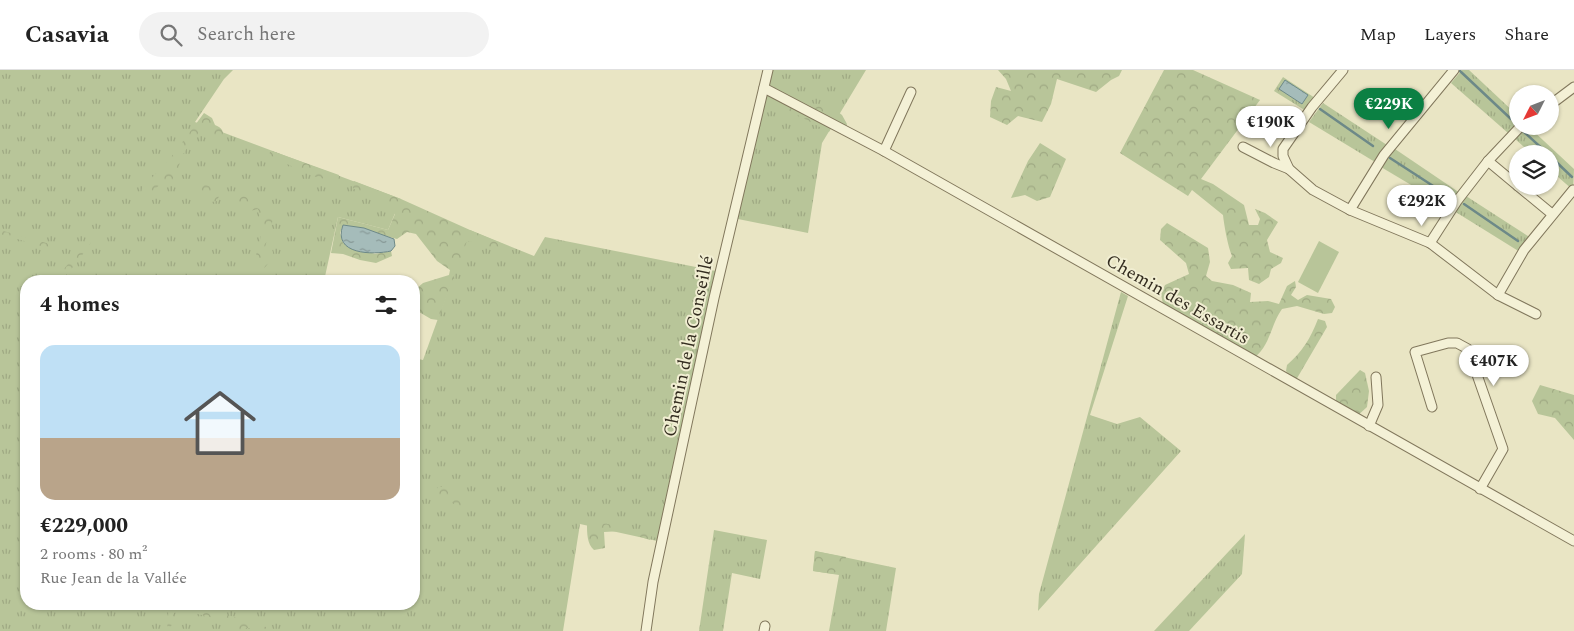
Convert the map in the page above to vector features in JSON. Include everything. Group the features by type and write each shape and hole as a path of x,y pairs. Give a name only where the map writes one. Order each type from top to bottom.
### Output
{"street":[{"name":"Chemin de la Conseillé","path":"646,631 653,582 714,298 768,70"},
{"path":"1289,169 1283,156 1283,150 1312,107 1342,70"},
{"path":"1350,210 1384,155 1454,70"},
{"path":"1559,98 1574,87"},
{"name":"Chemin des Essartis","path":"764,88 884,151 1574,541"},
{"path":"884,151 911,92"},
{"path":"1430,243 1457,200 1513,135"},
{"path":"1243,147 1289,169 1313,190 1350,210 1430,243 1498,295 1536,314"},
{"path":"1488,162 1509,179"},
{"path":"1498,295 1524,250 1573,190"},
{"path":"1529,195 1552,214"},
{"path":"1432,407 1415,352 1457,342 1468,349 1503,449 1480,489"},
{"path":"1369,426 1378,405 1376,377"}],"green space":[{"path":"0,70 233,70 224,79 195,122 401,199 388,230 338,217 325,275 20,275 20,610 420,610 420,359 423,360 470,230 534,256 545,237 716,271 662,542 580,524 563,631 0,631"},
{"path":"768,70 866,70 822,143 808,233 733,218"},
{"path":"998,70 1122,70 1119,76 1096,92 1057,79 1051,104 1042,122 1018,116 1007,125 990,117 991,101 996,87 1011,91 1006,79"},
{"path":"1164,70 1193,70 1260,100 1201,179 1213,184 1244,205 1249,225 1258,225 1260,219 1255,209 1278,222 1267,240 1270,252 1283,258 1281,263 1271,269 1269,277 1259,284 1249,280 1248,268 1231,269 1228,263 1232,256 1226,236 1223,215 1192,190 1188,196 1120,153"},
{"path":"1462,70 1469,70 1509,108 1509,132 1508,133 1451,83"},
{"path":"1283,77 1315,98 1306,111 1274,91"},
{"path":"777,95 798,106 805,101 837,111 842,115 847,124 845,130 833,125 829,132 777,104 774,100"},
{"path":"1323,103 1387,145 1375,162 1309,122"},
{"path":"204,113 212,118 215,125 221,129 223,140 209,140 200,133 190,144 180,161 179,183 174,185 163,182 149,194 141,194 142,188 169,160"},
{"path":"1518,135 1538,135 1548,145 1522,145 1514,138"},
{"path":"1040,143 1066,159 1050,197 1037,201 1025,195 1011,198 1028,161"},
{"path":"1395,149 1460,193 1448,207 1381,167"},
{"path":"272,151 339,175 338,182 316,177 269,156"},
{"path":"1559,155 1574,169 1573,190 1559,178"},
{"path":"195,181 221,191 217,201 206,203 202,195 190,194 189,185"},
{"path":"354,181 401,199 503,244 503,249 497,251 484,244 467,241 438,320 431,319 420,313 420,286 449,275 450,270 437,261 416,234 407,232 397,239 343,225 340,233 343,243 375,254 391,251 392,256 376,263 343,254 331,253 338,217 388,230 395,214 376,197 354,189 351,185"},
{"path":"238,193 264,202 276,209 265,247 272,249 274,257 258,275 242,275 252,266 262,232 258,209 242,213 234,199"},
{"path":"1466,196 1531,238 1520,252 1454,211"},
{"path":"1167,223 1208,248 1210,262 1206,276 1212,281 1233,285 1251,293 1250,302 1268,301 1279,304 1287,286 1295,281 1296,287 1291,295 1298,300 1307,295 1331,299 1335,307 1332,313 1324,314 1297,306 1282,309 1264,347 1255,357 1204,332 1191,330 1165,315 1161,294 1165,285 1189,274 1186,263 1160,240 1161,229"},
{"path":"0,230 57,246 58,249 55,250 0,234"},
{"path":"92,235 94,237 83,254 66,275 59,275"},
{"path":"1319,241 1339,252 1318,293 1298,282"},
{"path":"1121,292 1128,296 1090,415 1117,424 1140,417 1181,451 1038,611 1039,594"},
{"path":"1318,319 1325,321 1327,327 1296,380 1286,371 1287,365 1306,344"},
{"path":"1360,370 1365,373 1369,391 1367,407 1355,418 1336,404 1336,395"},
{"path":"1540,385 1574,395 1574,440 1555,418 1538,414 1532,401"},
{"path":"454,486 466,503 461,506 432,496 438,487"},
{"path":"592,522 615,525 652,534 650,540 622,531 604,532 605,548 594,550 589,542 587,531 587,524"},
{"path":"714,530 767,540 760,579 732,573 723,631 699,631"},
{"path":"1245,534 1242,574 1189,631 1154,631"},
{"path":"815,551 896,568 886,631 829,631 839,575 813,571"},
{"path":"815,551 846,557 842,567 833,574 813,571"},
{"path":"169,610 177,610 173,614 172,625 167,630"},
{"path":"182,610 211,610 266,627 266,629 246,628 243,631 234,631 235,625"}],"water":[{"path":"1285,80 1308,95 1302,104 1279,89"},
{"path":"343,225 364,228 394,239 395,246 391,251 374,253 356,251 343,242 341,235"}],"waterway":[{"path":"1460,71 1509,117"},
{"path":"1320,109 1373,146"},
{"path":"1527,135 1538,145"},
{"path":"1390,158 1444,193"},
{"path":"1559,165 1572,177"},
{"path":"1464,204 1518,241"}]}
